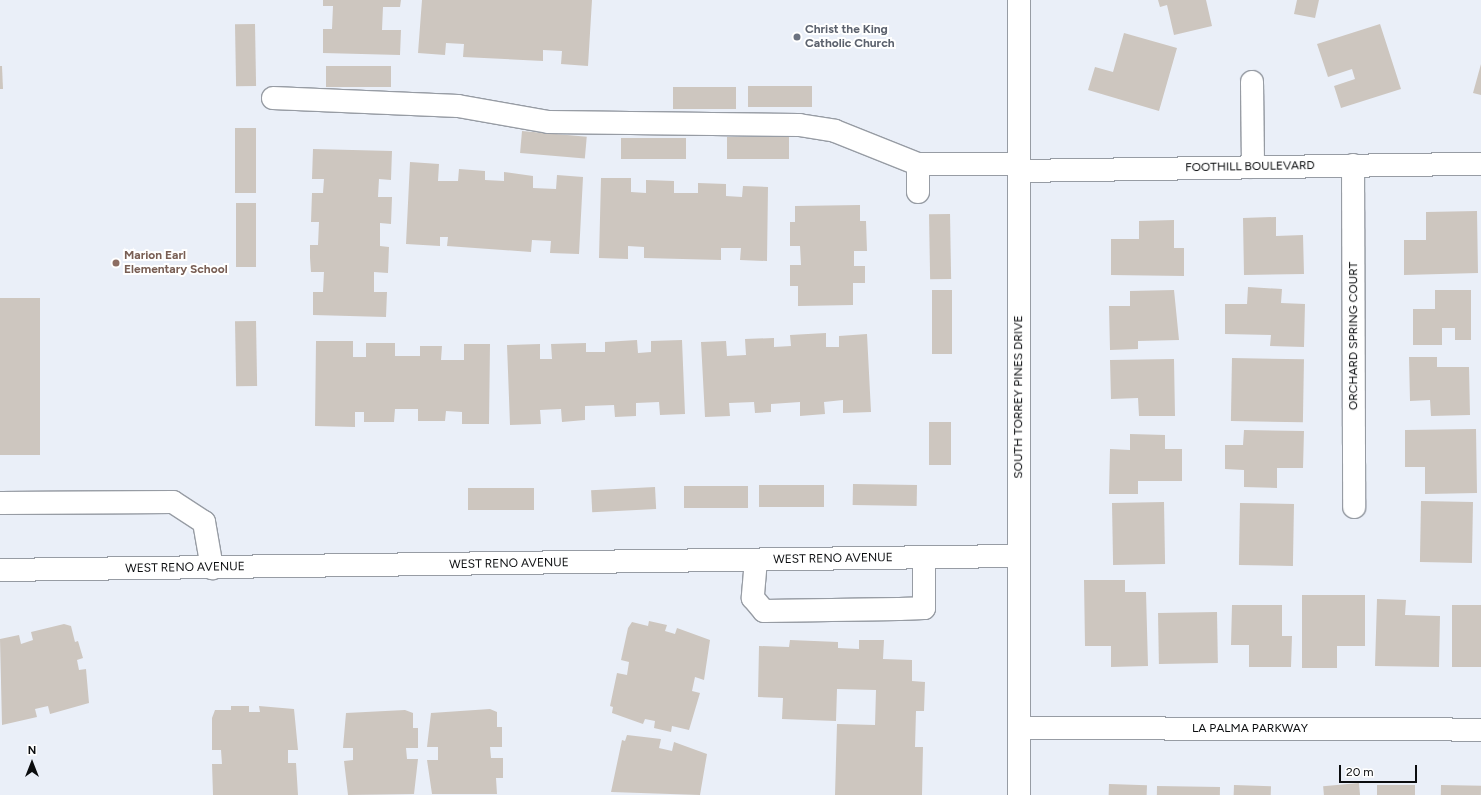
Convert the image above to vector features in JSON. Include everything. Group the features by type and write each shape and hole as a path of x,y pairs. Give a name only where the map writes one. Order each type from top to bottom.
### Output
{"street":[{"name":"SOUTH TORREY PINES DRIVE","path":"1019,0 1019,795"},
{"path":"1252,82 1253,167"},
{"path":"273,98 458,106 549,122 799,125 835,131 869,146 918,164 918,192"},
{"name":"FOOTHILL BOULEVARD","path":"918,164 1019,167 1253,167 1481,164"},
{"name":"ORCHARD SPRING COURT","path":"1353,165 1354,507"},
{"path":"0,503 173,502 204,522 212,568"},
{"name":"WEST RENO AVENUE","path":"0,570 1019,556"},
{"path":"756,560 753,598 764,611 924,608 924,558"},
{"name":"LA PALMA PARKWAY","path":"1019,728 1481,730"}],"building":[{"path":"323,0 401,0 400,7 383,7 382,30 401,30 400,55 323,53 323,29 332,29 333,6 323,6"},
{"path":"422,0 592,0 588,66 561,64 562,51 543,50 543,61 463,57 464,44 446,43 445,55 418,53"},
{"path":"1158,0 1206,0 1212,26 1174,35 1167,5 1160,7"},
{"path":"1297,0 1319,0 1315,18 1294,14"},
{"path":"235,24 255,24 256,86 236,86"},
{"path":"1380,24 1401,89 1341,108 1334,86 1355,79 1352,69 1328,77 1317,44"},
{"path":"1124,33 1177,48 1159,111 1088,90 1095,67 1113,72"},
{"path":"1481,64 1481,95 1473,93"},
{"path":"0,66 2,66 3,89 0,89"},
{"path":"326,66 391,66 391,87 326,87"},
{"path":"748,86 812,86 812,107 748,107"},
{"path":"673,87 736,87 736,109 673,109"},
{"path":"235,128 256,128 256,193 235,193"},
{"path":"522,131 587,137 585,159 520,153"},
{"path":"727,137 789,137 789,159 727,159"},
{"path":"621,138 686,138 686,159 621,159"},
{"path":"313,149 392,151 391,180 379,179 378,197 392,197 391,224 380,223 380,246 389,247 388,273 374,272 374,292 387,292 386,317 313,315 313,292 323,292 324,272 311,272 310,245 318,245 319,222 311,222 312,193 323,193 324,179 312,179"},
{"path":"410,162 439,164 438,181 458,181 459,169 485,171 485,180 504,181 504,172 533,176 533,188 556,189 557,175 583,177 579,254 550,253 551,241 532,240 531,252 447,246 448,237 440,237 440,246 406,244"},
{"path":"601,178 631,178 631,192 646,193 646,180 674,181 674,193 698,193 698,183 726,184 726,196 742,197 743,186 768,187 767,261 740,260 741,248 721,248 721,260 644,258 644,247 628,246 628,259 599,258"},
{"path":"236,203 256,203 256,267 236,267"},
{"path":"860,205 860,221 866,221 867,251 854,251 854,266 865,266 865,283 853,283 853,305 798,306 798,286 790,286 790,265 801,265 800,246 790,246 790,222 795,222 795,206"},
{"path":"1477,211 1478,273 1404,275 1404,240 1426,240 1426,212"},
{"path":"929,214 950,214 951,279 930,279"},
{"path":"1276,217 1276,236 1303,235 1304,274 1244,275 1243,218"},
{"path":"1174,220 1174,248 1184,248 1184,276 1111,275 1111,239 1139,239 1139,221"},
{"path":"1248,287 1282,289 1281,303 1305,304 1304,347 1270,346 1271,335 1225,334 1225,304 1247,304"},
{"path":"932,290 952,290 952,354 932,354"},
{"path":"1174,290 1179,340 1138,341 1138,349 1110,350 1109,306 1130,306 1130,291"},
{"path":"1435,290 1471,290 1471,340 1455,340 1455,328 1442,328 1442,345 1413,345 1413,309 1435,309"},
{"path":"0,298 40,298 40,455 0,455"},
{"path":"235,321 256,321 257,386 236,386"},
{"path":"826,333 826,347 839,347 839,336 867,334 871,412 843,413 843,400 824,402 825,414 800,416 800,402 771,404 771,412 755,413 754,402 729,403 730,416 705,417 701,342 726,341 727,356 746,355 745,339 774,338 774,347 791,346 790,335"},
{"path":"637,340 638,353 651,352 651,341 682,340 685,414 660,415 659,402 636,403 636,416 615,417 614,405 585,406 585,420 562,422 561,409 540,410 541,424 510,425 507,345 540,344 540,359 552,359 551,344 586,343 586,352 605,352 605,342"},
{"path":"316,341 353,341 353,357 366,357 366,343 395,343 395,356 420,356 420,346 442,346 441,360 464,360 464,344 490,344 489,424 462,424 462,412 446,411 445,421 418,421 418,409 395,409 394,422 364,422 364,412 355,412 355,427 315,426"},
{"path":"1409,357 1437,357 1437,367 1469,367 1470,415 1431,416 1430,400 1410,401"},
{"path":"1232,358 1304,359 1303,422 1231,421"},
{"path":"1174,359 1175,416 1139,416 1138,398 1111,399 1110,360"},
{"path":"929,422 951,422 951,465 929,465"},
{"path":"1476,429 1477,493 1425,494 1425,467 1405,467 1405,430"},
{"path":"1244,430 1304,431 1303,468 1277,468 1277,488 1244,487 1244,470 1225,469 1225,445 1243,445"},
{"path":"1130,434 1165,435 1165,449 1182,449 1182,481 1138,481 1138,494 1109,494 1110,449 1130,450"},
{"path":"853,484 917,485 917,506 853,505"},
{"path":"759,485 824,485 824,507 759,507"},
{"path":"684,486 748,486 748,508 684,508"},
{"path":"655,487 656,509 592,512 591,490"},
{"path":"468,488 534,488 534,510 468,510"},
{"path":"1421,501 1473,502 1472,563 1420,562"},
{"path":"1164,502 1165,564 1113,565 1112,503"},
{"path":"1240,503 1294,504 1293,566 1239,565"},
{"path":"1084,580 1125,580 1125,592 1146,592 1148,666 1111,667 1111,646 1085,646"},
{"path":"1302,595 1365,595 1365,646 1337,646 1337,668 1302,668"},
{"path":"1377,599 1406,600 1405,615 1440,616 1439,667 1375,666"},
{"path":"1232,605 1282,605 1282,636 1292,636 1291,667 1249,667 1249,645 1231,645"},
{"path":"1452,605 1481,605 1481,667 1452,667"},
{"path":"1217,612 1218,663 1159,664 1158,613"},
{"path":"649,621 667,625 665,631 675,634 677,628 710,640 704,680 695,677 692,691 700,693 689,730 672,726 671,732 654,728 655,721 645,719 643,724 612,713 613,707 610,706 617,673 627,675 629,662 621,660 628,628 632,622 648,626"},
{"path":"64,624 71,626 75,642 78,641 83,658 77,660 79,670 86,669 89,703 50,714 48,706 35,709 37,717 2,725 0,639 19,635 21,644 33,640 31,632"},
{"path":"790,640 838,642 838,648 859,649 859,640 884,640 883,659 912,660 912,681 925,682 924,711 916,711 915,747 923,747 922,795 835,795 837,724 875,725 876,690 837,689 836,721 782,719 783,698 758,697 759,646 789,647"},
{"path":"231,706 249,706 249,712 260,712 259,706 294,709 298,750 288,750 288,763 296,763 298,795 213,795 212,764 222,764 221,750 212,750 212,718 215,710 231,710"},
{"path":"490,709 497,712 497,727 502,727 502,747 490,747 491,758 503,758 503,778 496,778 497,794 432,794 427,760 438,760 438,747 427,747 431,713"},
{"path":"405,710 413,713 413,728 418,728 418,748 406,748 407,759 418,759 414,794 348,795 344,761 353,760 353,748 343,748 346,713"},
{"path":"627,735 661,739 659,748 672,751 674,742 707,754 700,795 611,792 622,740 625,741"},
{"path":"1359,783 1360,795 1324,795 1323,786"},
{"path":"1109,784 1147,785 1147,795 1109,795"},
{"path":"1234,785 1271,786 1271,795 1234,795"},
{"path":"1377,785 1415,785 1415,795 1377,795"},
{"path":"1441,785 1481,786 1481,795 1441,795"},
{"path":"1157,786 1220,787 1220,795 1157,795"}],"place":[{"name":"Christ the King Catholic Church","path":"797,37"},
{"name":"Marion Earl Elementary School","path":"116,263"}]}
